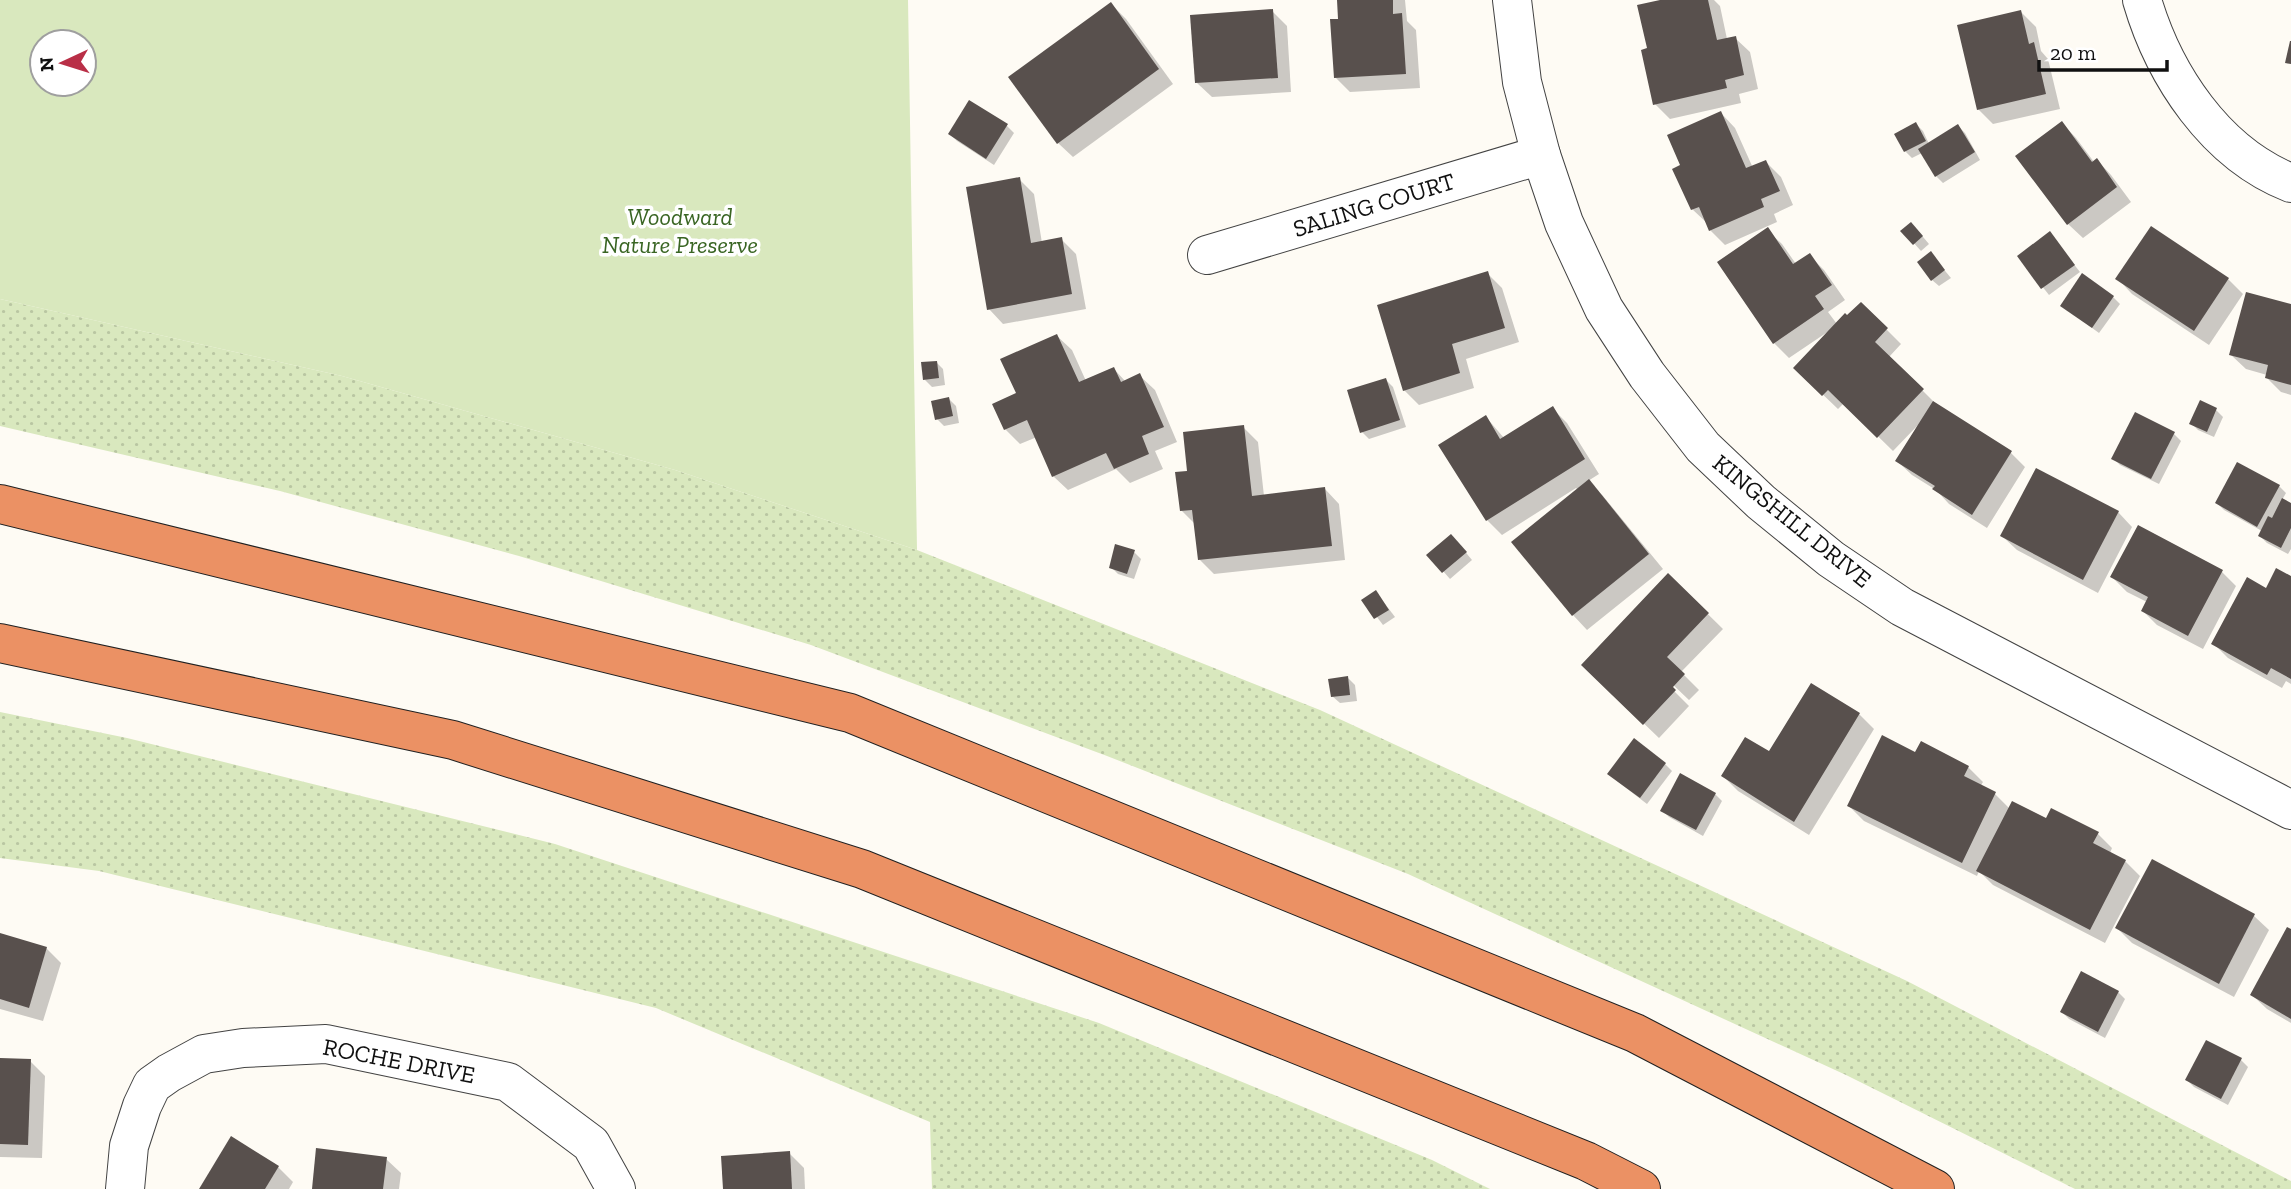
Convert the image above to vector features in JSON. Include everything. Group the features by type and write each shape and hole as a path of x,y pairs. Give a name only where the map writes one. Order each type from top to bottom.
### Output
{"highway":[{"path":"0,503 850,713 1635,1033 1935,1189"},
{"path":"0,643 453,740 862,869 1573,1156 1641,1189"}],"street":[{"name":"KINGSHILL DRIVE","path":"1512,0 1522,82 1541,155 1564,223 1604,309 1647,374 1703,447 1761,502 1831,559 1902,607 2291,810"},
{"path":"2142,0 2151,32 2172,75 2204,118 2240,153 2291,183"},
{"name":"SALING COURT","path":"1207,255 1541,155"},
{"name":"ROCHE DRIVE","path":"125,1189 129,1146 152,1085 204,1054 243,1048 326,1044 509,1082 591,1144 616,1189"}],"green space":[{"name":"Woodward Nature Preserve","path":"0,0 908,0 917,550 675,470 342,376 0,299"},
{"path":"0,299 342,376 675,470 917,550 1320,710 1907,981 2291,1181 2291,1189 2075,1189 1846,1075 1408,874 1107,756 811,645 519,556 280,491 0,426"},
{"path":"0,712 127,738 555,844 1099,1023 1432,1160 1490,1189 932,1189 930,1122 656,1008 99,871 0,858"}],"building":[{"path":"1337,0 1393,0 1393,14 1402,13 1406,74 1334,78 1330,19 1338,19"},
{"path":"1660,0 1708,0 1717,40 1736,36 1744,75 1725,80 1727,88 1653,105 1641,50 1647,48 1637,5"},
{"path":"1111,2 1159,69 1057,144 1008,77"},
{"path":"1273,9 1278,78 1195,83 1190,15"},
{"path":"2021,10 2029,44 2034,42 2046,94 1977,110 1957,25"},
{"path":"2291,41 2291,64 2285,63"},
{"path":"969,100 1008,124 986,159 948,134"},
{"path":"1721,111 1746,168 1766,160 1780,191 1761,199 1764,207 1709,231 1699,207 1691,210 1672,169 1680,165 1667,135"},
{"path":"2062,121 2092,162 2097,158 2117,187 2067,225 2015,156"},
{"path":"1916,122 1926,141 1904,152 1894,134"},
{"path":"1958,124 1975,152 1935,177 1918,149"},
{"path":"1020,177 1031,243 1062,237 1072,294 987,310 966,187"},
{"path":"1911,222 1923,236 1913,245 1900,231"},
{"path":"2151,226 2229,278 2194,331 2115,279"},
{"path":"1768,227 1793,264 1810,253 1832,285 1815,296 1824,309 1773,344 1717,262"},
{"path":"2050,231 2075,265 2041,289 2017,256"},
{"path":"1931,251 1945,270 1931,281 1917,262"},
{"path":"1488,271 1505,328 1452,344 1460,373 1403,391 1377,305"},
{"path":"2082,273 2114,296 2092,328 2060,306"},
{"path":"2246,292 2291,304 2291,385 2265,378 2268,365 2229,355"},
{"path":"1861,302 1888,328 1875,342 1924,389 1877,438 1828,390 1822,396 1793,368 1845,313 1847,315"},
{"path":"1057,334 1079,382 1114,367 1121,382 1140,373 1164,427 1142,436 1149,454 1114,469 1106,453 1052,477 1027,420 1004,430 992,404 1016,393 1000,359"},
{"path":"937,361 939,378 923,380 921,362"},
{"path":"1386,378 1400,420 1360,433 1347,390"},
{"path":"949,397 953,416 935,420 931,401"},
{"path":"2200,400 2217,408 2207,432 2189,424"},
{"path":"1933,401 2012,451 1972,515 1932,489 1935,486 1895,461"},
{"path":"1553,406 1585,459 1486,521 1438,445 1486,415 1500,439"},
{"path":"2135,412 2175,432 2151,479 2111,459"},
{"path":"1244,425 1252,496 1325,487 1332,546 1198,560 1192,510 1180,511 1175,472 1187,471 1183,432"},
{"path":"2237,462 2280,485 2257,527 2215,503"},
{"path":"2036,468 2119,511 2083,580 2000,536"},
{"path":"1589,479 1649,554 1572,616 1511,542"},
{"path":"2282,498 2291,503 2291,528 2281,548 2258,536 2268,516 2272,518"},
{"path":"2138,525 2223,570 2188,636 2141,611 2148,597 2110,577"},
{"path":"1451,534 1467,552 1442,573 1426,555"},
{"path":"1115,544 1135,550 1127,574 1109,568"},
{"path":"2276,568 2291,576 2291,679 2271,668 2267,675 2211,644 2247,577 2266,588"},
{"path":"1668,573 1709,613 1667,657 1685,674 1673,687 1676,690 1643,725 1581,665"},
{"path":"1376,590 1389,610 1374,619 1361,600"},
{"path":"1348,676 1350,695 1331,697 1328,679"},
{"path":"1811,683 1860,713 1794,822 1721,776 1745,737 1769,751"},
{"path":"1882,735 1915,752 1921,741 1969,766 1964,776 1996,792 1962,863 1847,806"},
{"path":"1634,738 1666,763 1640,798 1607,774"},
{"path":"1680,773 1716,793 1696,830 1660,811"},
{"path":"2012,801 2046,818 2051,808 2099,832 2093,843 2126,860 2090,930 1976,871"},
{"path":"2152,859 2255,914 2219,984 2115,928"},
{"path":"2287,927 2291,929 2291,1019 2250,995"},
{"path":"0,933 47,947 29,1008 0,999"},
{"path":"2081,971 2119,991 2098,1032 2060,1012"},
{"path":"2206,1040 2242,1058 2221,1099 2185,1080"},
{"path":"0,1058 31,1059 28,1145 0,1144"},
{"path":"231,1136 279,1166 265,1189 199,1189"},
{"path":"316,1148 387,1157 383,1189 312,1189"},
{"path":"790,1151 792,1189 723,1189 721,1156"}]}
